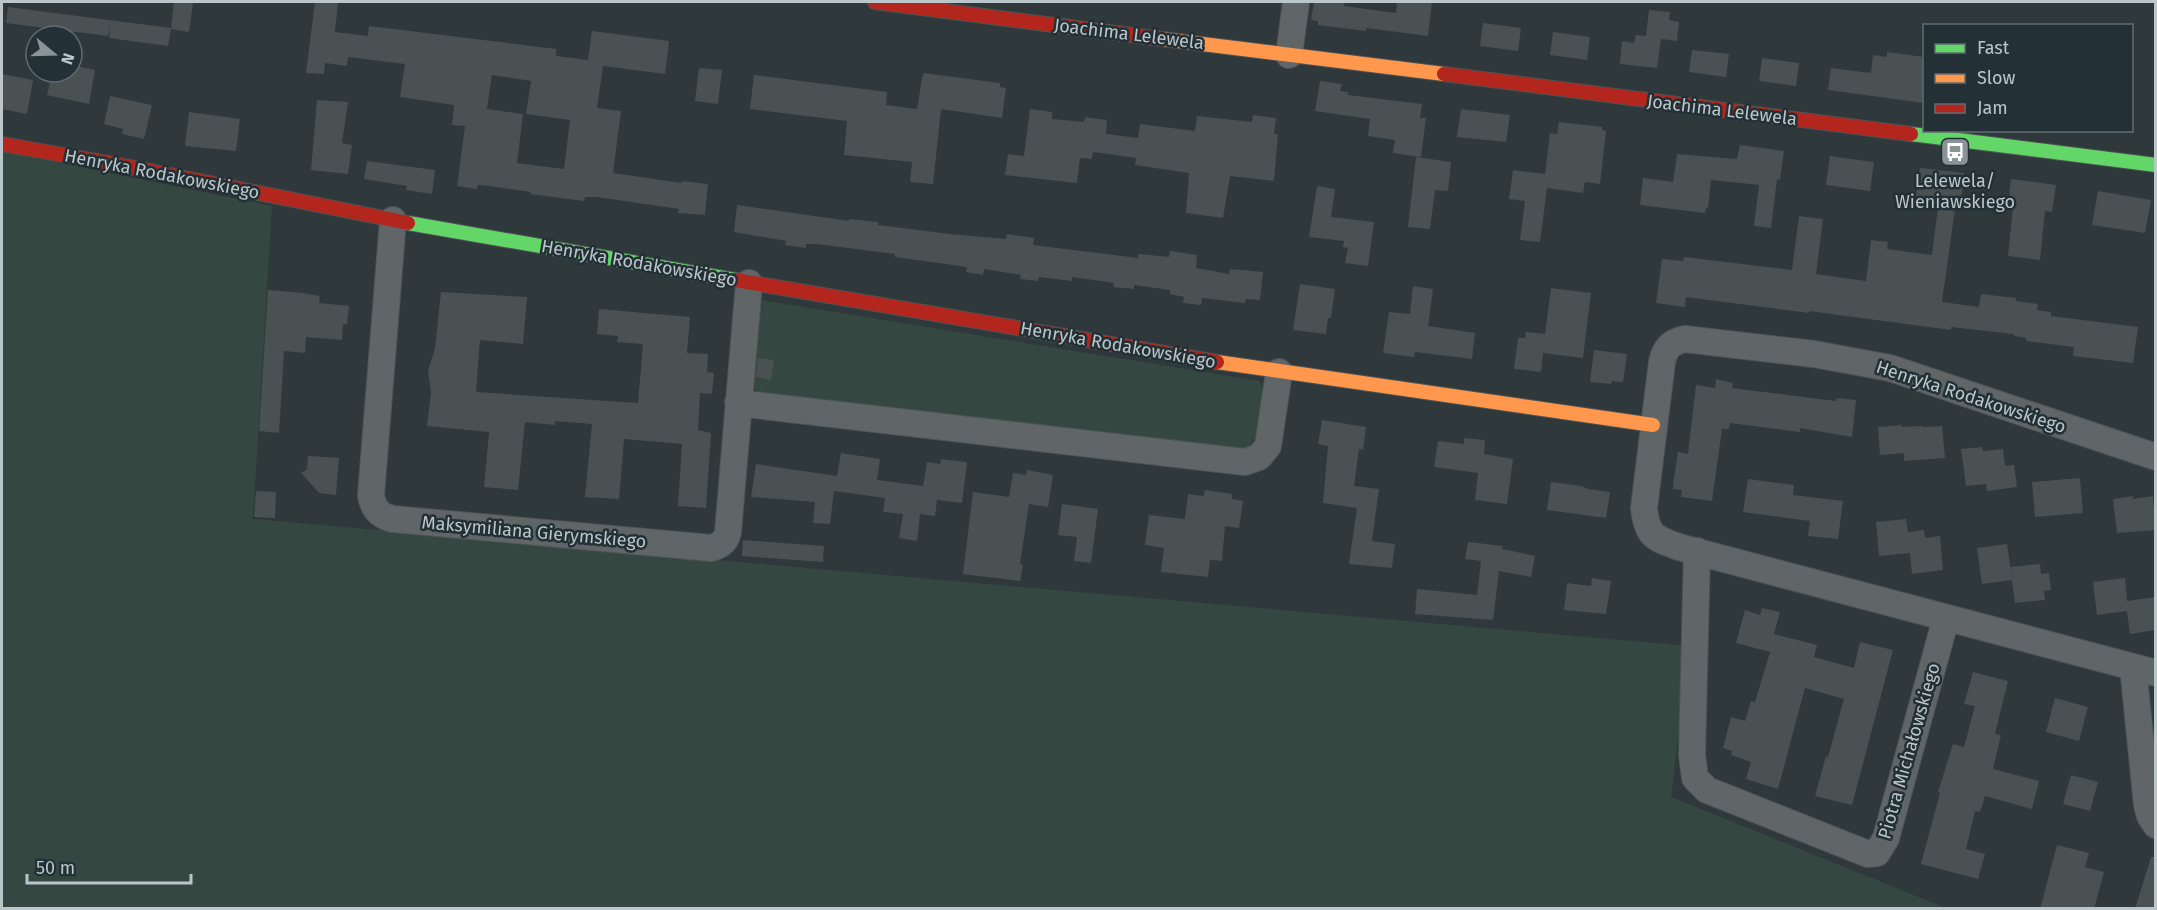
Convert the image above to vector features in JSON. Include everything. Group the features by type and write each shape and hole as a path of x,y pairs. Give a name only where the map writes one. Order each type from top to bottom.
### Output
{"street":[{"name":"Joachima Lelewela","path":"875,2 970,8 1289,55 2156,165"},
{"path":"1289,55 1296,2"},
{"name":"Henryka Rodakowskiego","path":"2,144 393,220 749,283 1279,372 1653,425 1664,354 1672,343 1685,339 1814,354 1890,368 2156,457"},
{"name":"Maksymiliana Gierymskiego","path":"393,220 371,495 374,506 382,515 393,519 714,548 725,541 728,532 749,283"},
{"path":"738,403 1245,462 1259,457 1268,446 1279,372"},
{"path":"1653,425 1644,508 1646,526 1653,536 1664,542 2144,670 2147,805 2156,825"},
{"name":"Piotra Michałowskiego","path":"1697,551 1692,755 1695,778 1707,790 1868,854 1877,853 1886,838 1946,618"}],"green space":[{"path":"2,151 272,206 253,519 1689,646 1671,797 1946,908 2,908"},
{"path":"761,300 1260,381 1266,400 1261,432 1248,446 1234,453 762,396 750,385 754,311"}],"building":[{"path":"174,2 193,3 189,32 171,29 168,46 109,38 110,25 108,36 84,33 84,24 24,25 6,23 8,7 171,28"},
{"path":"315,2 338,2 335,32 368,36 369,26 556,49 556,56 588,60 592,31 669,41 665,74 603,66 597,108 621,111 613,173 682,183 682,181 708,184 705,215 678,213 679,209 597,197 585,197 584,201 489,186 478,185 477,189 457,186 465,126 452,125 454,105 400,97 405,64 348,57 347,66 325,63 324,74 306,73","holes":["492,75 531,81 526,114 570,120 564,169 517,163 523,114 487,109"]},
{"path":"1314,2 1345,2 1344,6 1396,13 1397,2 1432,2 1428,36 1318,25 1318,21 1311,20"},
{"path":"1649,10 1670,12 1669,20 1679,22 1677,41 1661,39 1657,68 1620,64 1622,41 1634,43 1636,35 1646,36"},
{"path":"1483,23 1521,28 1518,51 1480,46"},
{"path":"1553,32 1590,37 1587,60 1550,55"},
{"path":"1692,50 1729,54 1726,77 1689,72"},
{"path":"1887,52 1923,57 1923,103 1828,90 1831,68 1871,73 1873,55 1887,57"},
{"path":"1762,58 1799,63 1796,86 1759,81"},
{"path":"84,68 95,70 89,104 47,95 49,84 84,84"},
{"path":"699,68 722,70 718,104 695,101"},
{"path":"923,73 1000,83 1000,87 1006,88 1002,118 941,109 933,184 910,182 912,162 844,155 847,121 750,109 754,75 887,92 886,105 917,109"},
{"path":"2,74 24,78 24,84 32,84 27,114 2,109"},
{"path":"1320,81 1342,84 1340,91 1348,92 1348,95 1422,104 1420,118 1426,118 1421,157 1393,153 1395,140 1368,136 1370,119 1315,111"},
{"path":"110,96 152,105 144,139 122,134 123,129 104,124"},
{"path":"317,100 348,102 342,143 352,145 348,174 311,170"},
{"path":"1030,109 1052,112 1052,119 1084,122 1085,117 1107,120 1106,134 1138,138 1140,124 1195,131 1197,116 1252,122 1253,115 1276,118 1274,134 1278,134 1274,181 1230,176 1223,218 1186,213 1189,173 1135,165 1136,158 1093,152 1092,159 1080,158 1077,183 1005,175 1008,154 1024,156"},
{"path":"1461,109 1510,115 1506,142 1457,137"},
{"path":"189,112 240,119 236,151 185,146"},
{"path":"1559,122 1602,127 1602,130 1606,131 1600,184 1585,182 1583,193 1547,188 1540,242 1520,240 1525,201 1509,199 1513,170 1545,174 1550,133 1557,134"},
{"path":"1740,145 1784,151 1780,180 1777,179 1771,228 1754,226 1759,185 1711,180 1708,208 1705,213 1640,205 1643,178 1673,182 1677,154 1737,159"},
{"path":"1830,156 1874,162 1870,191 1826,185"},
{"path":"1416,157 1451,162 1448,191 1435,190 1430,229 1408,227"},
{"path":"367,161 435,170 432,194 406,190 407,186 364,179"},
{"path":"1920,168 1964,173 1961,202 1956,202 1942,302 1979,307 1981,294 2016,298 2016,301 2038,304 2037,310 2051,312 2051,316 2138,327 2133,363 2073,356 2074,347 2026,341 2026,338 2014,336 2014,334 1951,327 1951,330 1686,297 1685,307 1656,303 1662,259 1683,261 1684,257 1792,270 1799,216 1823,219 1816,274 1866,281 1871,240 1888,242 1887,249 1932,255 1939,199 1916,196"},
{"path":"2011,179 2056,185 2052,212 2045,211 2040,260 2008,256 2013,207 2008,206"},
{"path":"1317,186 1335,189 1331,217 1374,222 1368,266 1345,263 1348,248 1343,247 1344,241 1309,237"},
{"path":"2098,191 2151,200 2145,233 2092,225"},
{"path":"737,205 849,221 849,219 878,222 878,225 950,234 1006,239 1007,234 1034,238 1033,245 1138,258 1138,254 1169,257 1170,251 1197,255 1196,268 1229,274 1230,269 1263,272 1260,300 1246,299 1245,303 1202,298 1201,305 1183,303 1184,297 1170,294 1170,290 1134,285 1134,289 1113,287 1114,283 1072,277 1072,281 1039,277 1038,281 1020,279 1021,275 984,269 983,275 966,272 967,267 895,257 895,254 817,244 806,244 806,248 785,245 786,241 734,232"},
{"path":"1300,284 1335,289 1326,334 1293,330"},
{"path":"1413,286 1433,289 1428,326 1475,333 1472,359 1415,352 1414,357 1383,353 1389,312 1410,314"},
{"path":"1551,288 1591,293 1583,358 1543,353 1541,372 1514,369 1518,338 1525,338 1526,332 1545,334"},
{"path":"268,290 320,296 319,303 349,306 347,324 343,324 342,340 306,337 305,353 284,351 279,433 259,431"},
{"path":"441,292 527,297 523,344 480,340 476,392 638,403 643,344 617,342 618,336 597,334 599,309 690,317 687,353 708,354 707,372 714,373 712,394 700,393 698,430 711,433 706,508 678,506 682,444 624,439 619,499 585,497 592,424 555,421 555,425 525,422 518,490 484,487 489,432 427,426 431,392 428,371 435,348"},
{"path":"1594,350 1627,354 1623,382 1612,381 1611,384 1590,382"},
{"path":"758,358 774,360 771,380 756,377"},
{"path":"1716,379 1733,383 1732,388 1836,401 1837,398 1856,400 1852,437 1800,428 1800,432 1730,423 1729,429 1722,429 1712,501 1681,497 1682,490 1673,489 1674,478 1678,452 1688,454 1696,385 1715,388"},
{"path":"1322,420 1366,427 1363,450 1359,449 1354,486 1379,489 1372,541 1395,544 1392,568 1349,564 1357,508 1323,503 1328,446 1318,444"},
{"path":"1902,425 1902,427 1942,426 1945,458 1904,461 1904,453 1880,455 1878,427"},
{"path":"1464,438 1485,440 1484,454 1513,459 1507,504 1475,500 1478,473 1434,467 1438,441 1464,444"},
{"path":"1982,447 1983,451 2003,449 2005,466 2014,465 2017,487 1987,491 1986,484 1966,486 1961,449"},
{"path":"841,453 880,459 877,480 923,486 927,462 940,464 941,459 967,462 962,503 937,500 935,516 920,514 917,541 899,538 903,514 883,512 885,498 834,491 830,524 813,523 815,502 751,497 756,464 837,476"},
{"path":"308,456 339,458 336,495 319,493 301,473 307,469"},
{"path":"1027,470 1053,475 1048,507 1029,504 1020,564 1023,565 1020,581 963,574 973,492 1009,497 1013,473 1026,475"},
{"path":"2080,478 2083,513 2035,517 2032,482"},
{"path":"1748,479 1794,485 1793,495 1843,501 1838,539 1808,536 1810,521 1743,512"},
{"path":"1551,482 1610,492 1606,518 1547,510"},
{"path":"1205,490 1232,494 1232,499 1243,501 1239,528 1225,526 1222,561 1210,560 1208,577 1161,572 1164,548 1145,545 1149,515 1185,519 1188,494 1204,496"},
{"path":"256,491 276,492 275,518 254,517"},
{"path":"2133,496 2133,499 2153,496 2156,530 2117,533 2113,499"},
{"path":"1062,504 1098,509 1091,563 1074,561 1077,537 1058,535"},
{"path":"1906,519 1908,532 1924,530 1925,538 1940,536 1943,570 1912,574 1910,553 1879,556 1876,522"},
{"path":"743,540 824,546 823,562 742,556"},
{"path":"1468,542 1503,546 1502,549 1535,556 1531,577 1499,571 1493,620 1415,614 1417,589 1477,595 1481,561 1465,559"},
{"path":"2007,544 2012,580 1982,584 1977,548"},
{"path":"2040,564 2041,574 2049,573 2051,590 2044,591 2045,600 2015,603 2010,567"},
{"path":"1592,578 1611,581 1606,614 1564,610 1567,583 1591,586"},
{"path":"2125,578 2127,601 2156,597 2156,630 2130,634 2127,611 2097,615 2093,582"},
{"path":"1762,608 1780,612 1774,634 1817,645 1814,657 1854,668 1860,642 1893,650 1852,805 1815,796 1844,699 1805,688 1778,789 1746,779 1751,762 1731,755 1732,751 1723,748 1731,717 1745,721 1751,701 1755,702 1770,652 1736,643 1745,610 1760,615"},
{"path":"1973,672 2008,681 1995,734 2001,735 1993,769 2039,781 2032,809 1985,796 1980,812 1975,811 1966,849 1985,854 1978,879 1921,864 1940,793 1938,792 1953,744 1964,747 1975,706 1964,704"},
{"path":"2055,698 2088,707 2079,741 2046,732"},
{"path":"2071,775 2098,782 2090,811 2063,804"},
{"path":"2057,845 2089,853 2085,867 2104,872 2094,909 2040,909"},
{"path":"2151,857 2156,857 2156,909 2135,909"}],"traffic: fast":[{"path":"1911,134 2156,165"},
{"path":"408,223 735,280"}],"traffic: slow":[{"path":"1162,39 1444,74"},
{"path":"1217,362 1653,425"}],"traffic: jam":[{"path":"875,2 1162,39"},
{"path":"1444,74 1911,134"},
{"path":"2,144 130,167 408,223"},
{"path":"735,280 1217,362"}],"place":[{"name":"Lelewela/ Wieniawskiego","path":"1955,152"}]}
